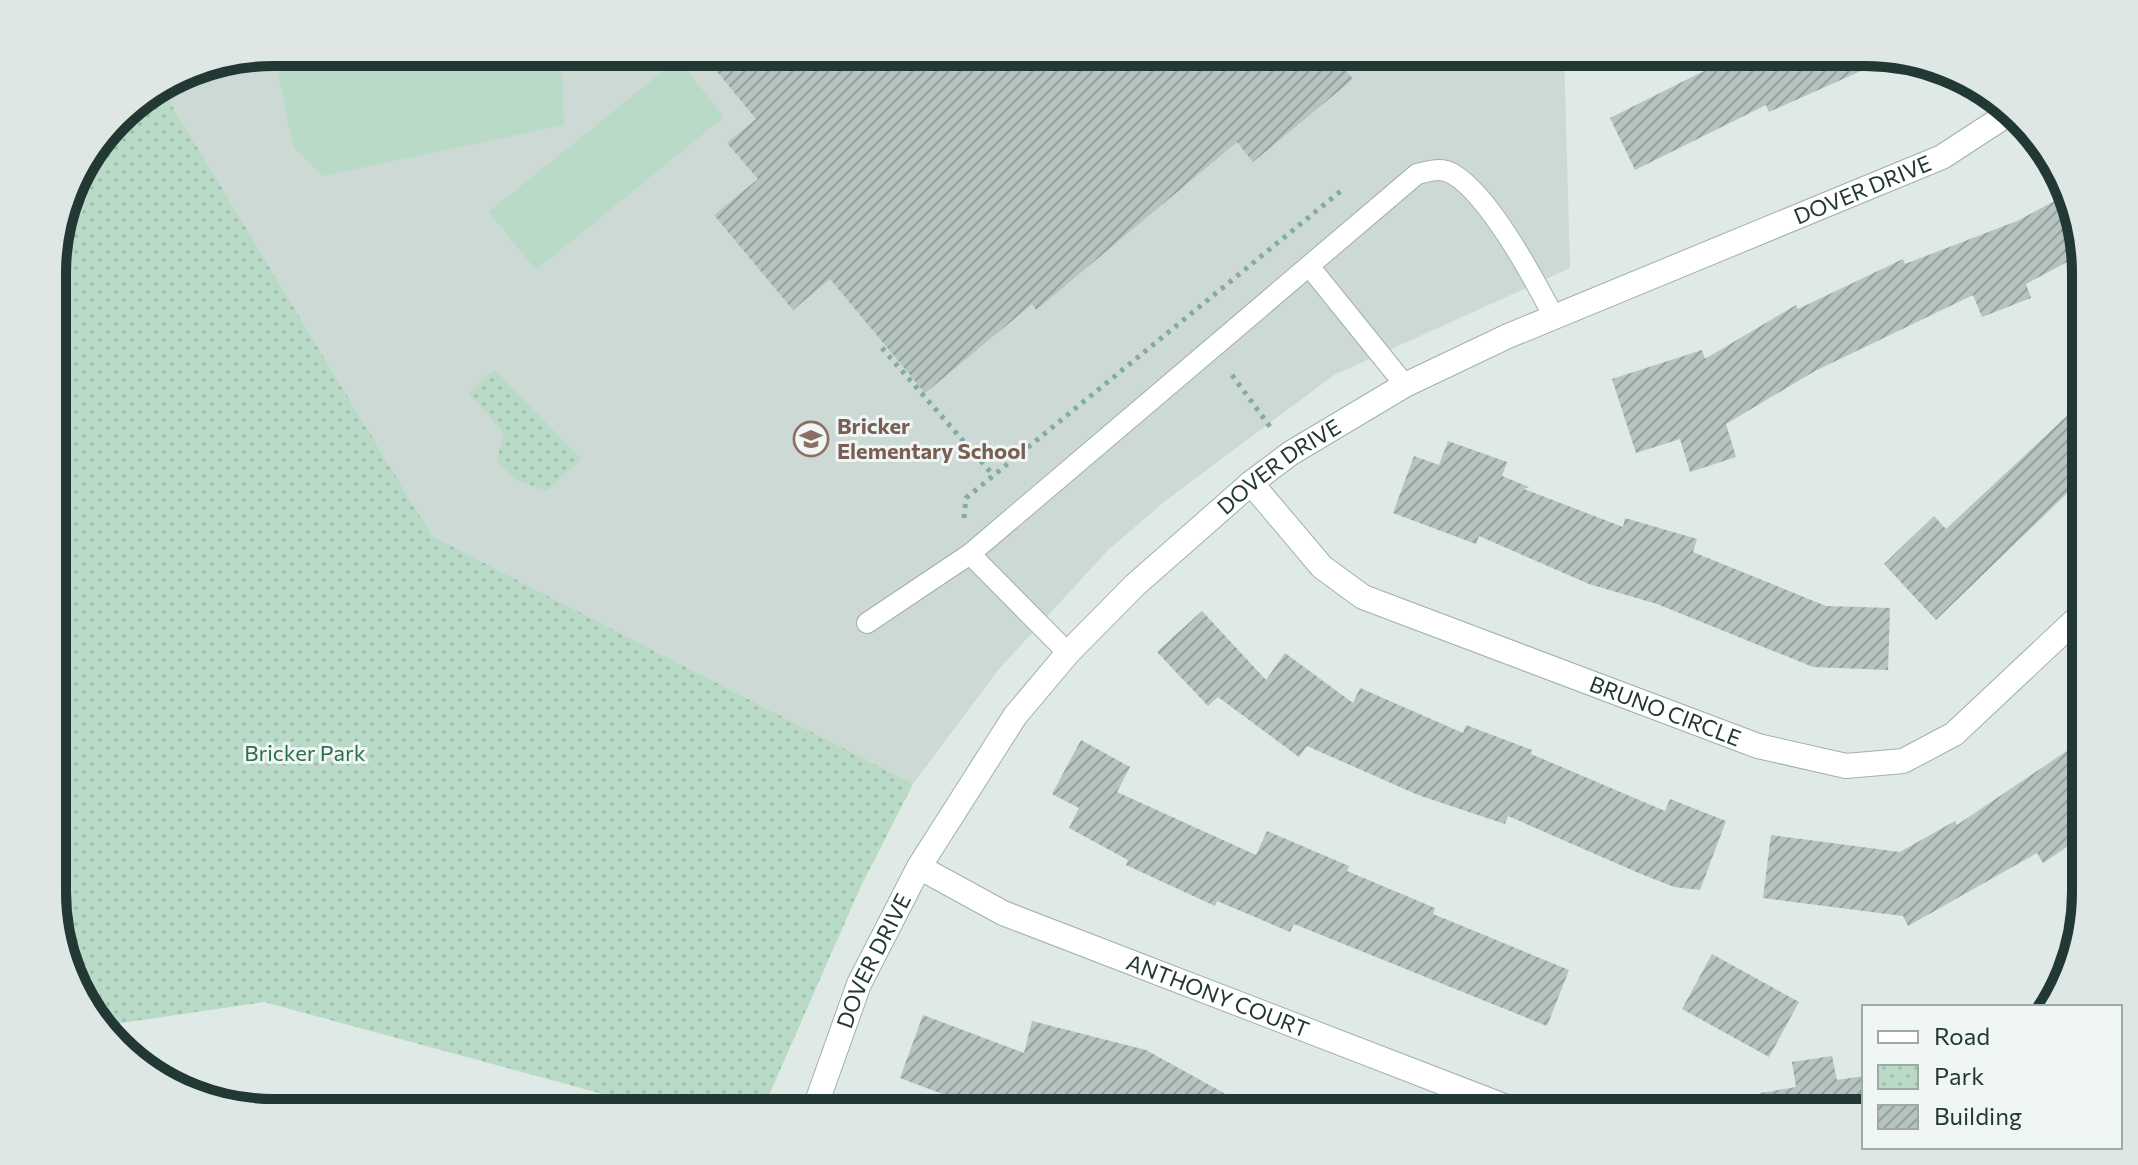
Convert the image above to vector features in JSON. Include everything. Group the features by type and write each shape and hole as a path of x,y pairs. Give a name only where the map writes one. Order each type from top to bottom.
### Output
{"street":[{"name":"DOVER DRIVE","path":"818,1099 859,984 919,867 1015,716 1068,653 1135,585 1251,483 1291,453 1405,385 1554,317 1942,157 2003,118"},
{"name":"BRUNO CIRCLE","path":"1251,483 1322,567 1363,597 1758,746 1846,766 1903,761 1954,734 2072,623"},
{"name":"ANTHONY COURT","path":"919,867 1003,913 1486,1099"}],"lane":[{"path":"867,623 970,554 1417,174 1434,169 1451,172 1468,186 1521,255 1554,317"},
{"path":"1309,266 1405,385"},
{"path":"970,554 1068,653"}],"path":[{"path":"1190,315 1291,453"},
{"path":"882,348 994,476"}],"shaded area":[{"name":"Bricker Elementary School","path":"259,66 1564,66 1570,268 1334,375 1164,502 1108,550 999,669 913,784 432,536 166,96 181,87 232,70"}],"green space":[{"path":"277,66 559,66 562,74 564,125 322,176 293,146"},
{"path":"669,66 684,66 724,117 536,270 489,212"},
{"name":"Bricker Park","path":"166,96 432,536 913,784 861,886 767,1099 621,1099 264,1002 113,1024 94,996 82,971 68,919 66,259 73,219 94,169 136,117"},
{"path":"494,369 581,459 547,491 516,480 497,462 503,432 469,394"}],"building":[{"path":"712,66 1342,66 1353,79 1253,162 1237,142 1036,310 1032,304 925,393 830,279 793,310 714,215 758,179 727,143 756,119"},
{"path":"1714,66 1871,66 1769,112 1766,105 1635,170 1610,118"},
{"path":"2058,199 2070,246 2071,260 2026,284 2031,298 1982,317 1973,295 1815,371 1726,424 1736,457 1690,472 1680,439 1636,453 1612,379 1702,350 1705,359 1796,305 1798,309 1903,259 1905,264 2017,221"},
{"path":"2072,411 2072,489 1936,620 1884,564 1934,516 1946,529"},
{"path":"1448,441 1507,462 1502,476 1529,487 1524,489 1623,527 1625,518 1697,539 1693,552 1826,606 1890,608 1888,670 1813,667 1657,604 1589,584 1479,536 1476,544 1393,513 1414,456 1439,465"},
{"path":"1202,611 1266,680 1285,653 1353,703 1360,688 1463,733 1466,725 1532,750 1531,754 1665,811 1670,799 1726,821 1700,890 1674,887 1508,816 1505,824 1418,795 1307,746 1299,757 1218,697 1208,706 1157,652"},
{"path":"1081,740 1130,767 1117,792 1256,855 1267,831 1349,866 1347,871 1435,908 1433,914 1569,970 1547,1026 1294,924 1290,932 1217,901 1215,906 1126,865 1128,860 1069,828 1079,808 1052,794"},
{"path":"2072,747 2072,843 2043,863 2037,853 1908,926 1903,916 1763,898 1771,835 1900,852 1955,821 1957,825"},
{"path":"1712,954 1799,1002 1769,1057 1682,1009"},
{"path":"923,1015 1024,1053 1032,1021 1146,1050 1235,1099 956,1099 900,1078"},
{"path":"1832,1056 1837,1080 1862,1076 1862,1099 1760,1099 1760,1093 1796,1087 1792,1062"}],"place":[{"name":"Bricker Elementary School","path":"811,439"}]}
